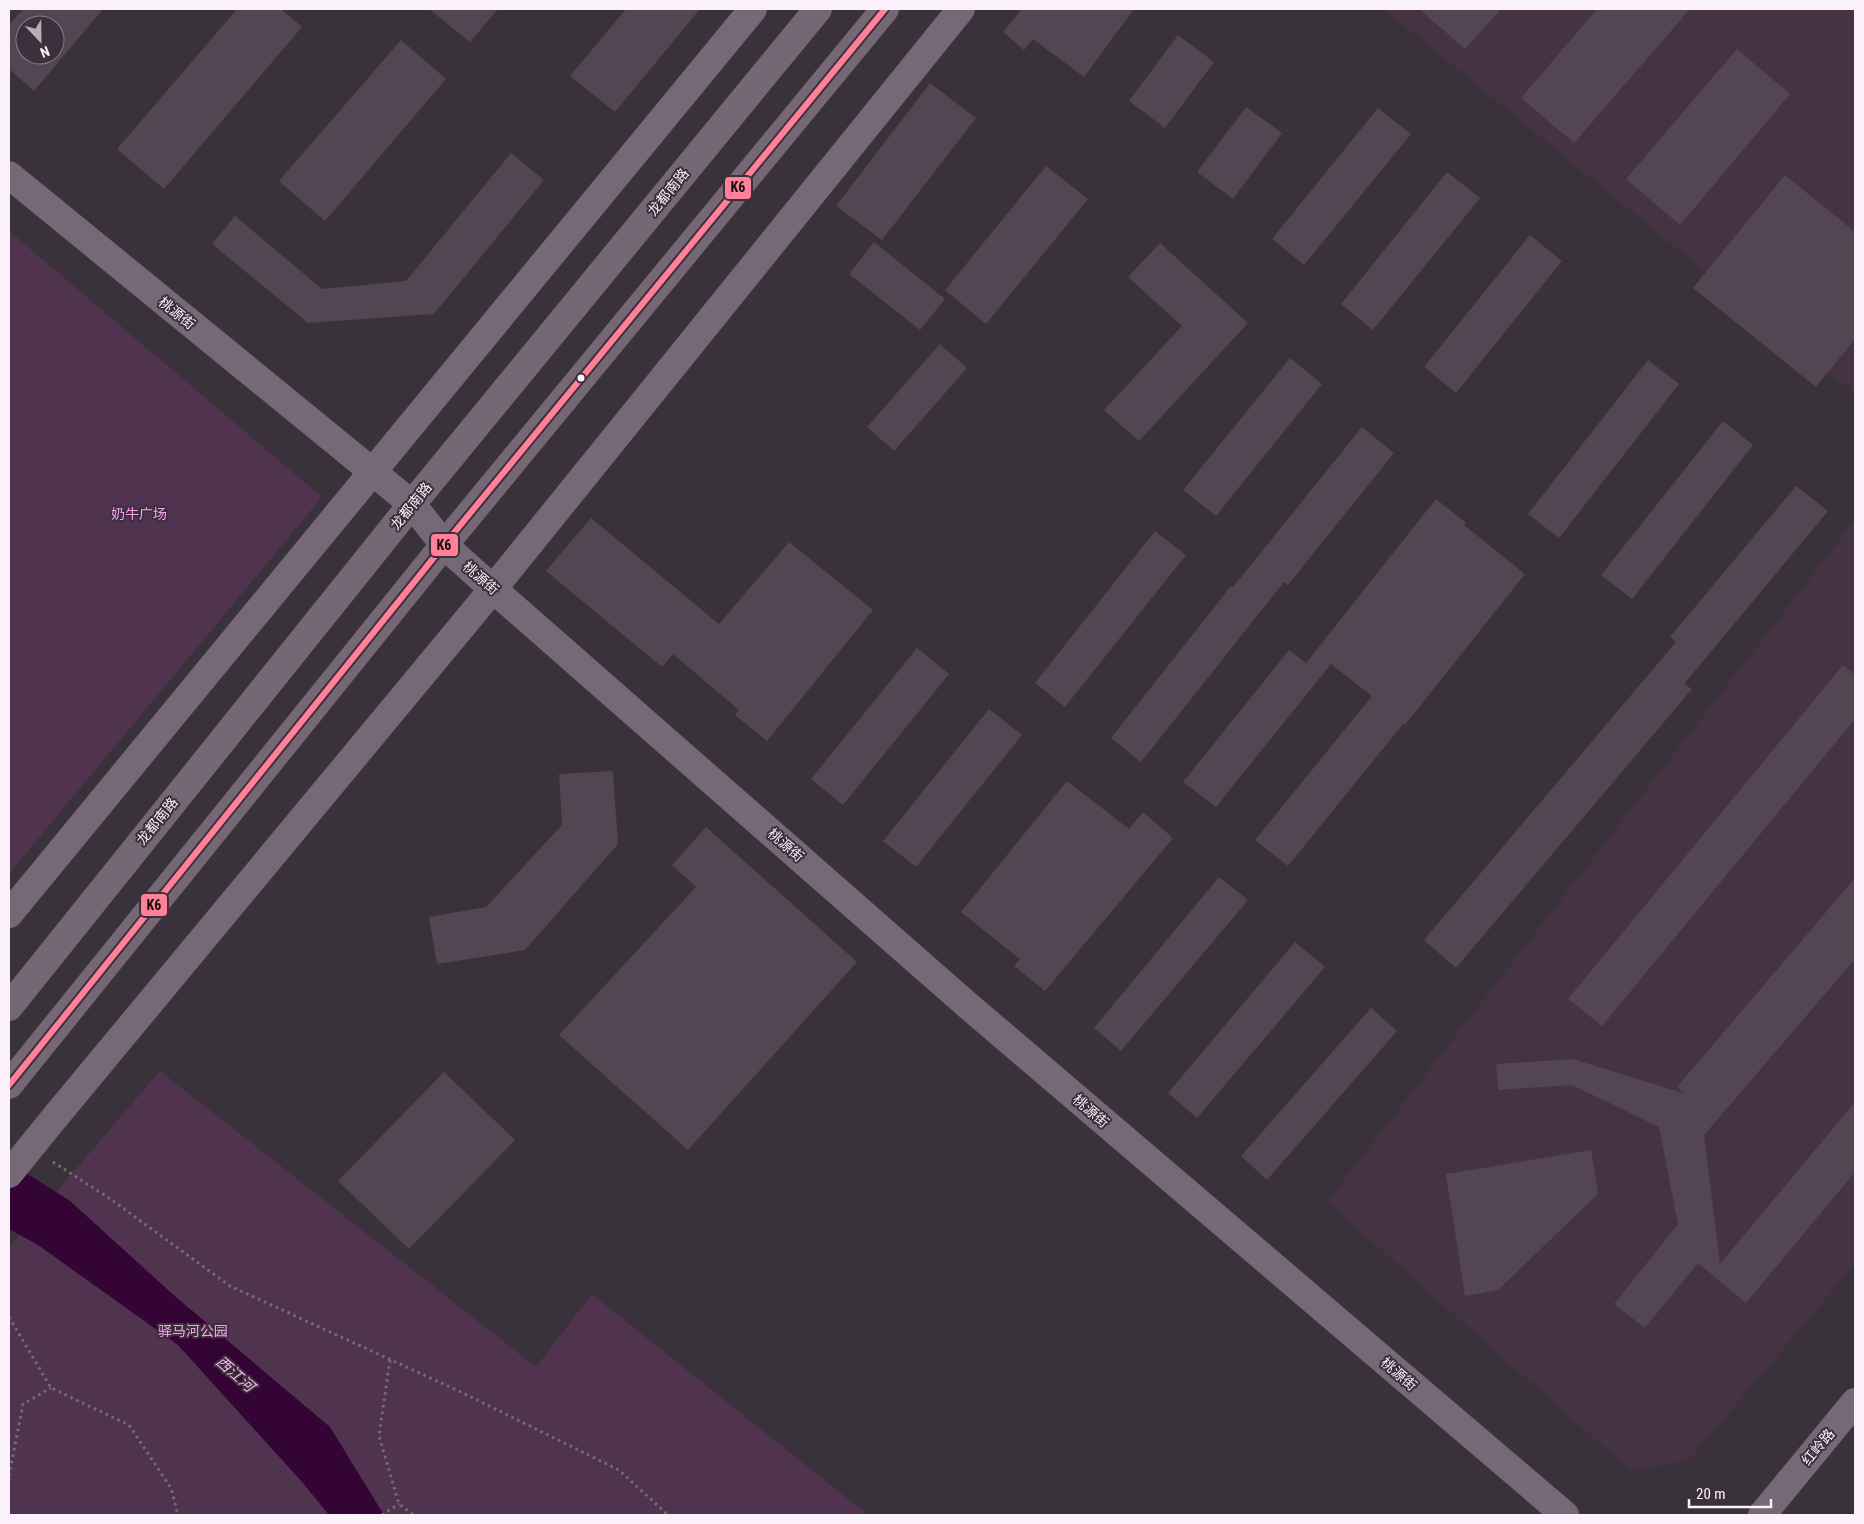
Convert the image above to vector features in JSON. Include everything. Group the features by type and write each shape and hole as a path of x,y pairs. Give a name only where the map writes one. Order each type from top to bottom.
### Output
{"main road":[{"name":"龙都南路","path":"9,1007 412,504 818,9"},
{"path":"14,1079 444,545 885,9"}],"street":[{"path":"9,914 752,9"},
{"path":"9,1174 493,589 961,9"},
{"name":"桃源街","path":"9,175 412,504 444,545 493,589 965,1003 1564,1515"},
{"name":"红岭路","path":"1762,1515 1855,1402"}],"path":[{"path":"48,1158 109,1198 230,1286 390,1360 619,1470 668,1515"},
{"path":"9,1317 51,1388 129,1425 171,1488 178,1515"},
{"path":"390,1360 379,1436 400,1504 414,1515"},
{"path":"9,1476 24,1404 51,1388"},
{"path":"382,1515 400,1504"}],"shaded area":[{"path":"1384,9 1855,9 1855,394"},
{"path":"1855,520 1855,1264 1688,1461 1630,1470 1327,1202"}],"green space":[{"name":"奶牛广场","path":"9,231 322,497 9,874"},
{"name":"驿马河公园","path":"160,1071 536,1367 592,1294 868,1515 9,1515 9,1247"}],"water":[{"name":"西江河","path":"9,1162 70,1201 177,1298 330,1427 384,1515 329,1515 302,1482 178,1345 38,1245 9,1229"}],"building":[{"path":"23,9 103,9 65,54 65,15 18,15"},
{"path":"237,9 281,9 302,27 164,189 117,149"},
{"path":"429,9 498,9 470,42"},
{"path":"626,9 700,9 615,112 570,76"},
{"path":"1022,9 1134,9 1084,77 1033,39 1024,50 1003,32"},
{"path":"1419,9 1501,9 1465,49"},
{"path":"1597,9 1690,9 1574,143 1521,98"},
{"path":"15,18 15,65 56,65 34,91 9,69 9,25"},
{"path":"1178,35 1214,62 1165,128 1129,101"},
{"path":"401,40 446,79 325,221 279,181"},
{"path":"1737,49 1790,94 1680,225 1626,179"},
{"path":"930,83 976,118 882,240 836,206"},
{"path":"1246,107 1282,133 1233,199 1197,172"},
{"path":"1378,108 1411,134 1304,265 1272,239"},
{"path":"511,153 544,180 434,314 308,323 212,244 235,216 322,289 406,281"},
{"path":"1046,166 1088,199 986,324 945,290"},
{"path":"1447,172 1480,198 1373,330 1341,304"},
{"path":"1785,175 1855,232 1855,339 1816,387 1693,288"},
{"path":"1530,235 1562,261 1456,393 1424,367"},
{"path":"874,242 945,299 920,330 849,274"},
{"path":"1160,243 1248,323 1139,441 1104,410 1182,326 1128,277"},
{"path":"940,344 967,368 894,451 867,427"},
{"path":"1290,358 1322,384 1216,516 1183,490"},
{"path":"1648,360 1679,384 1559,538 1528,514"},
{"path":"1723,421 1753,445 1632,599 1601,575"},
{"path":"1362,427 1394,453 1288,585 1284,582 1141,762 1111,738 1231,586 1233,587"},
{"path":"1796,486 1828,511 1684,684 1692,689 1456,968 1424,940 1676,642 1670,637"},
{"path":"1436,499 1466,523 1464,525 1525,574 1405,725 1403,724 1288,866 1255,840 1372,696 1331,664 1216,807 1183,782 1289,650 1306,663"},
{"path":"591,518 719,624 789,542 873,610 767,741 735,715 739,710 673,654 662,667 546,571"},
{"path":"1155,531 1186,555 1065,707 1035,683"},
{"path":"917,648 949,674 843,805 811,779"},
{"path":"1843,665 1855,675 1855,719 1602,1026 1568,999"},
{"path":"989,709 1022,735 916,867 883,841"},
{"path":"613,771 618,844 525,950 437,964 429,917 486,907 562,825 559,774"},
{"path":"1067,781 1129,829 1143,812 1173,838 1045,991 1014,966 1020,959 961,912"},
{"path":"706,827 857,962 688,1150 559,1035 696,887 672,865"},
{"path":"1219,877 1248,900 1121,1051 1094,1028"},
{"path":"1855,878 1855,959 1704,1135 1720,1264 1855,1102 1855,1172 1746,1303 1698,1263 1645,1328 1614,1304 1678,1224 1659,1127 1572,1085 1498,1090 1496,1064 1573,1059 1686,1094 1677,1087"},
{"path":"1295,942 1325,967 1197,1118 1168,1093"},
{"path":"1371,1008 1397,1031 1267,1180 1241,1156"},
{"path":"444,1072 515,1140 409,1249 338,1181"},
{"path":"1591,1150 1598,1194 1498,1290 1465,1296 1446,1174"}],"transit line":[{"name":"K6","path":"9,1085 444,545 885,9"}]}
